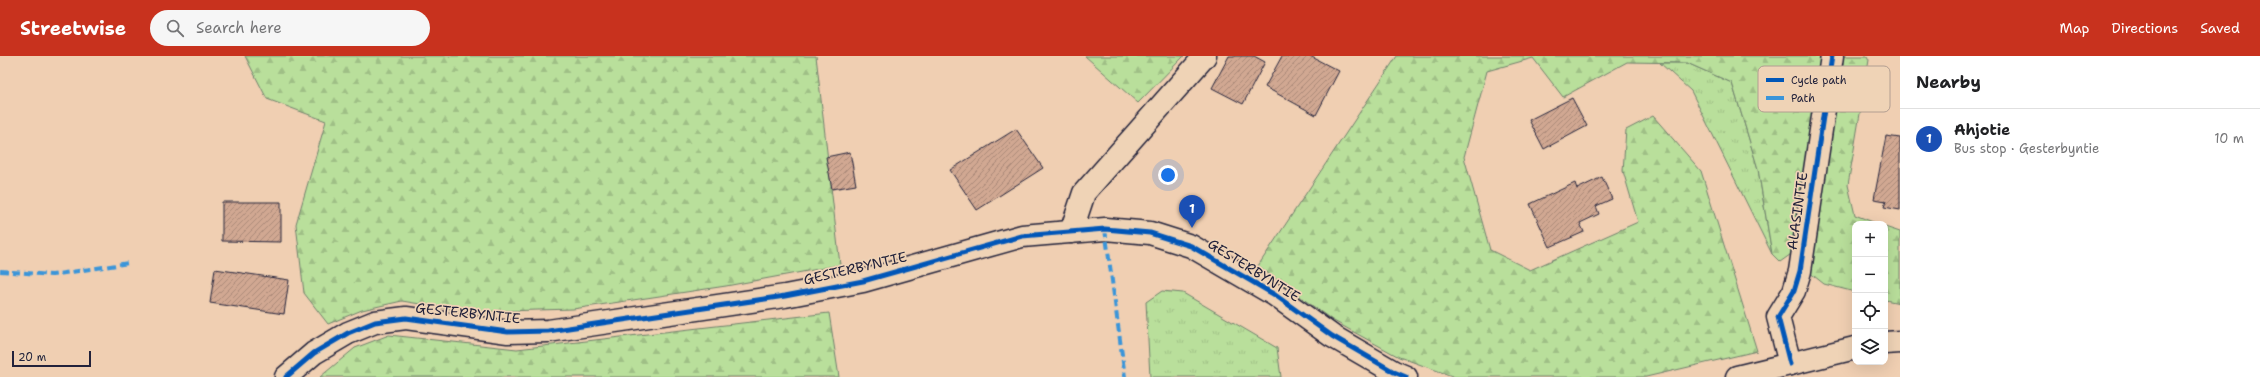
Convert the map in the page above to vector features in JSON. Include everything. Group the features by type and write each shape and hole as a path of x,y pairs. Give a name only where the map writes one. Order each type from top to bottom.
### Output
{"street":[{"path":"1071,232 1084,193 1204,56"},
{"name":"ALASINTIE","path":"1831,66 1832,56"},
{"name":"ALASINTIE","path":"1790,364 1778,317 1794,291 1800,271 1824,112"},
{"name":"GESTERBYNTIE","path":"286,377 314,353 348,333 376,322 406,318 508,332 548,331 785,296 863,281 1022,236 1105,229 1150,233 1191,246 1275,295 1332,336 1394,372 1406,377"},
{"path":"1888,343 1900,342"},
{"path":"1736,377 1852,349"}],"green space":[{"path":"245,56 816,56 840,265 726,286 573,309 468,312 402,301 362,310 328,324 304,293 296,224 326,121 267,99"},
{"path":"1085,56 1184,56 1138,103"},
{"path":"1397,56 1826,56 1824,66 1758,66 1758,112 1817,112 1794,252 1780,262 1772,254 1758,169 1732,83 1687,63 1627,62 1563,97 1533,58 1487,71 1464,157 1490,250 1530,270 1638,222 1623,171 1626,130 1653,116 1701,171 1757,351 1646,377 1455,377 1399,357 1332,320 1258,266"},
{"path":"1841,56 1867,56 1869,60 1868,66 1840,66"},
{"path":"1660,63 1687,63 1732,83 1758,169 1772,254 1691,91"},
{"path":"1833,112 1860,112 1848,185 1855,215 1870,221 1852,221 1852,291 1824,284 1809,272"},
{"path":"1888,228 1900,232 1900,303 1888,301"},
{"path":"1162,291 1183,293 1277,348 1281,377 1150,377 1146,302"},
{"path":"829,313 839,377 320,377 355,348 389,335 517,349"}],"building":[{"path":"1229,56 1254,56 1265,62 1243,104 1212,88"},
{"path":"1282,56 1310,56 1339,71 1316,115 1265,87"},
{"path":"1572,98 1587,126 1544,149 1529,120"},
{"path":"1016,129 1043,168 977,210 950,170"},
{"path":"1886,136 1900,138 1900,210 1884,207 1886,201 1874,199"},
{"path":"850,152 856,185 832,189 826,157"},
{"path":"1602,177 1612,199 1596,206 1599,214 1580,223 1584,232 1550,247 1530,204 1575,183 1577,189"},
{"path":"222,202 281,202 281,242 222,241"},
{"path":"215,269 289,280 284,314 210,303"}],"marked path":[{"path":"1105,229 1125,377"},
{"path":"0,271 52,275 129,263"}],"cycle path":[{"path":"1831,66 1832,56"},
{"path":"1790,364 1778,317 1794,291 1800,271 1824,112"},
{"path":"286,377 314,353 348,333 375,322 406,318 508,332 548,331 785,296 863,281 1022,236 1105,229 1150,233 1191,246 1275,295 1332,336 1394,372 1406,377"}],"place":[{"name":"Ahjotie","path":"1192,228"}]}
